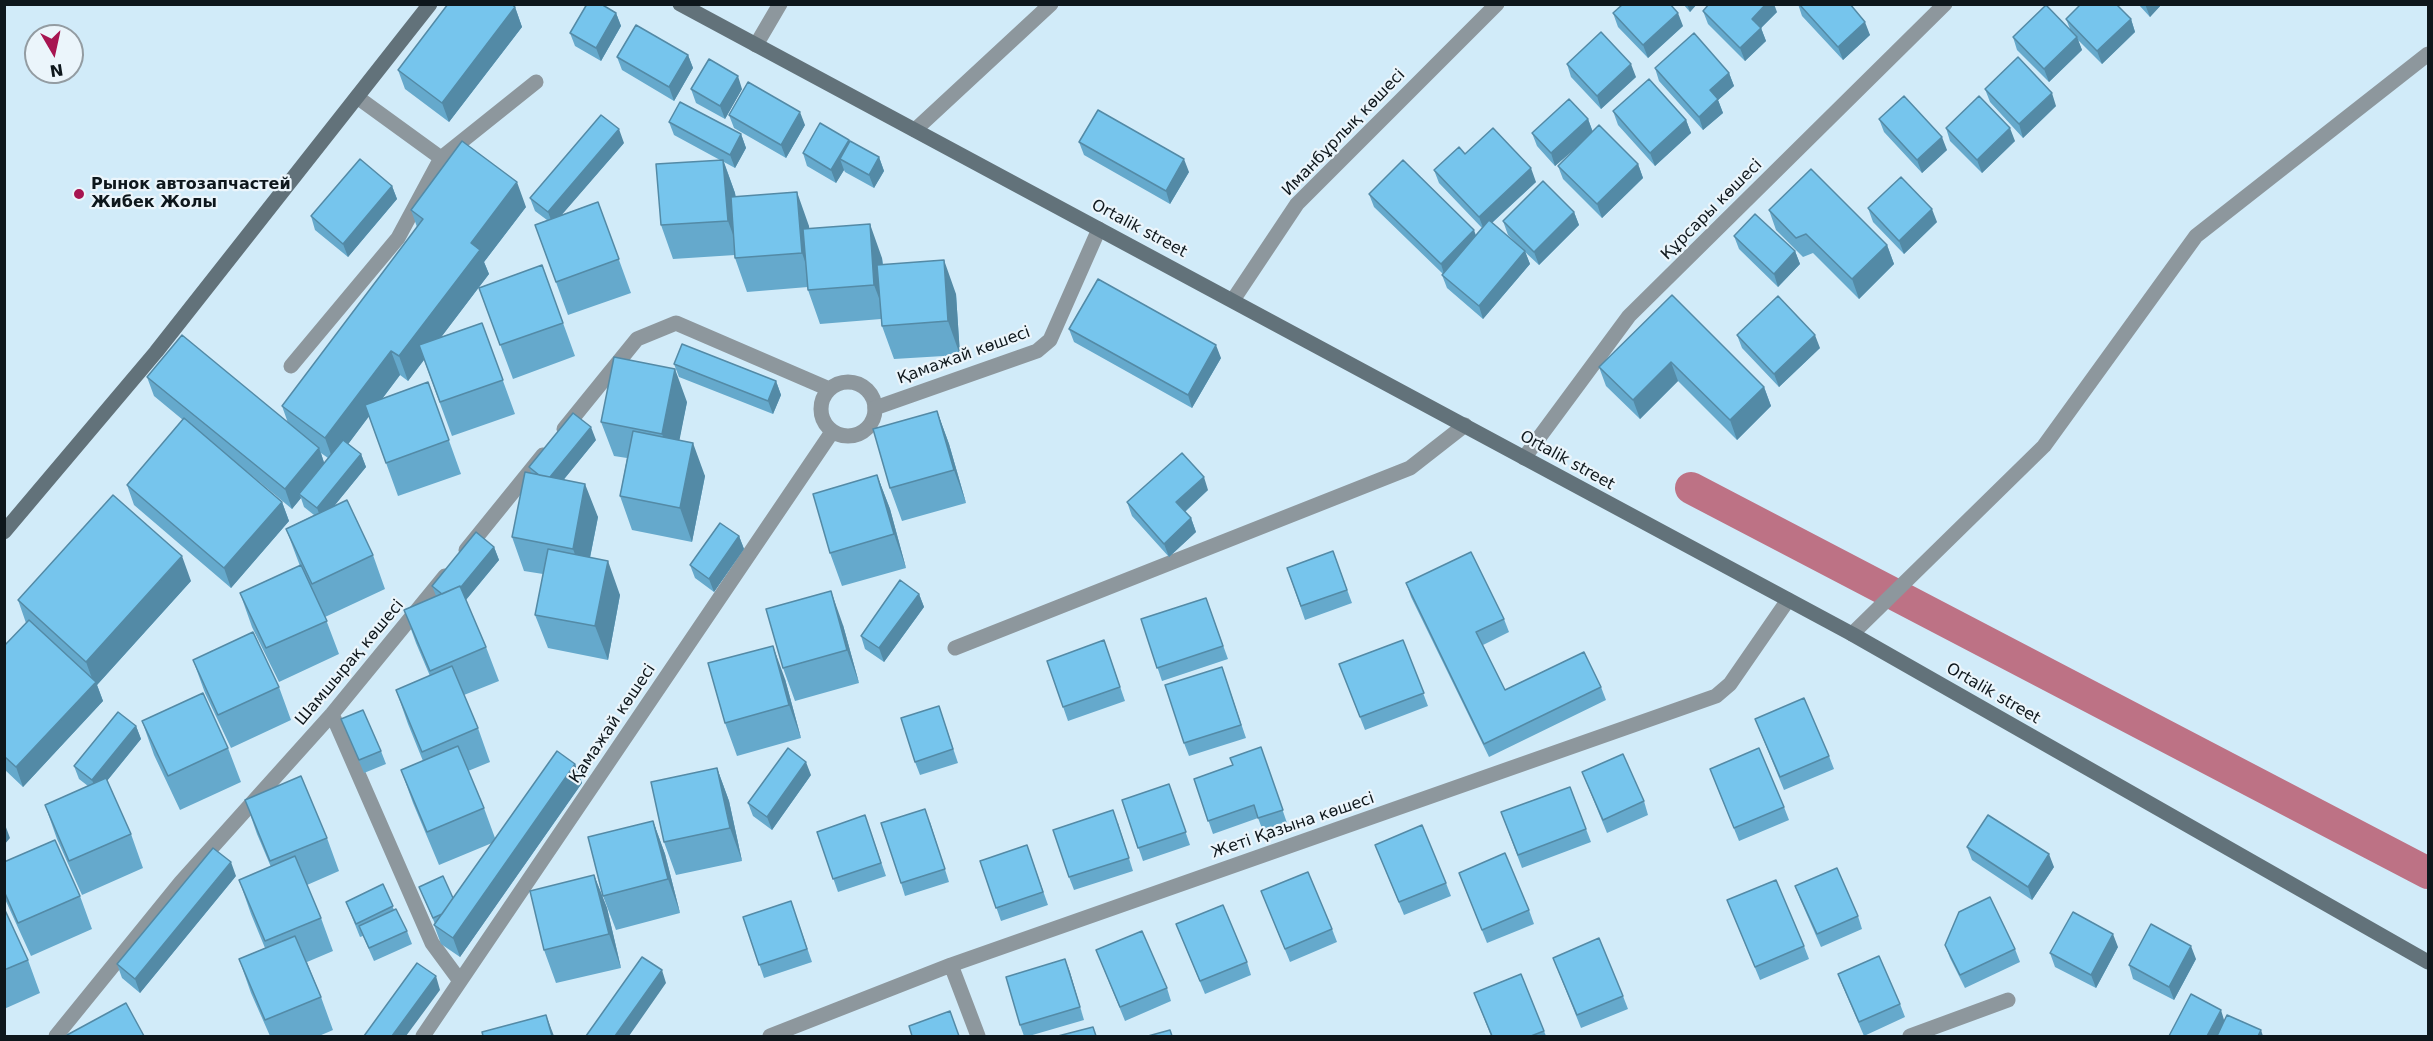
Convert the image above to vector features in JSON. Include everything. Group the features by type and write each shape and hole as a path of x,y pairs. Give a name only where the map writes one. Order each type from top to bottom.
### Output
{"main road":[{"path":"4,532 156,352 430,4"},
{"name":"Ortalik street","path":"680,4 1852,634 2428,962"}],"street":[{"path":"756,45 780,4"},
{"path":"915,130 1051,4"},
{"name":"Иманбұрлық көшесі","path":"1233,300 1298,204 1497,4"},
{"name":"Құрсары көшесі","path":"1524,458 1629,316 1945,4"},
{"path":"1852,634 2044,446 2196,236 2428,54"},
{"path":"291,366 398,238 441,158 536,82"},
{"path":"357,97 441,158"},
{"name":"Қамажай көшесі","path":"875,408 1037,351 1050,340 1099,229"},
{"name":"Шамшырақ көшесі","path":"56,1036 182,882 333,714 637,339 676,323 829,389"},
{"path":"840,383 859,384 872,396 875,408 872,423 861,433 847,437 832,432 825,424 820,408 829,389 840,383"},
{"path":"955,648 1410,468 1465,425"},
{"name":"Қамажай көшесі","path":"423,1036 832,432"},
{"name":"Жеті Қазына көшесі","path":"771,1036 951,965 1716,696 1730,684 1788,600"},
{"path":"333,714 432,943 460,981"},
{"path":"951,965 978,1036"},
{"path":"1910,1036 2008,1000"}],"building":[{"path":"448,4 511,4 515,7 442,103 398,70"},
{"path":"587,4 601,4 616,13 596,48 570,33"},
{"path":"1623,4 1670,4 1678,13 1643,45 1613,13"},
{"path":"1709,4 1766,4 1752,19 1761,28 1740,48 1703,11"},
{"path":"1799,4 1850,4 1865,22 1838,47"},
{"path":"2081,4 2116,4 2131,19 2097,51 2066,19"},
{"path":"2046,5 2077,37 2044,69 2013,37"},
{"path":"636,25 688,55 669,87 617,57"},
{"path":"1601,32 1631,64 1597,96 1567,64"},
{"path":"1694,33 1729,73 1710,90 1718,99 1699,117 1655,68"},
{"path":"2018,57 2052,93 2019,124 1985,89"},
{"path":"709,59 738,76 720,106 691,89"},
{"path":"1649,79 1686,120 1650,153 1613,111"},
{"path":"748,82 800,112 781,145 729,115"},
{"path":"1904,96 1942,137 1917,160 1879,119"},
{"path":"1979,96 2010,128 1977,160 1946,128"},
{"path":"1569,99 1588,119 1551,153 1532,133"},
{"path":"680,102 741,134 730,155 669,122"},
{"path":"1098,110 1184,159 1166,191 1079,142"},
{"path":"601,115 619,129 548,212 530,198"},
{"path":"820,123 849,140 831,170 803,153"},
{"path":"1599,125 1638,164 1597,204 1558,166"},
{"path":"1493,128 1531,168 1479,217 1434,170 1459,147 1465,154"},
{"path":"462,141 517,182 471,243 480,250 399,356 391,351 325,438 282,406 423,219 411,210"},
{"path":"850,141 879,157 869,175 840,159"},
{"path":"360,159 392,186 343,244 311,216"},
{"path":"723,160 728,221 661,225 656,164"},
{"path":"1403,160 1474,230 1441,264 1369,194"},
{"path":"1811,169 1887,245 1852,279 1806,234 1796,238 1769,210"},
{"path":"1901,177 1932,209 1899,241 1868,208"},
{"path":"1543,181 1574,212 1534,252 1503,221"},
{"path":"797,192 802,253 735,258 731,197"},
{"path":"598,202 619,259 556,282 535,225"},
{"path":"1755,214 1795,251 1774,274 1734,236"},
{"path":"1489,220 1525,251 1479,306 1442,275"},
{"path":"870,224 874,285 808,290 803,229"},
{"path":"944,260 948,321 882,326 877,265"},
{"path":"542,265 563,323 500,345 479,288"},
{"path":"1098,279 1216,345 1188,395 1069,329"},
{"path":"1672,295 1764,387 1730,420 1671,362 1633,400 1599,367"},
{"path":"1778,296 1815,335 1774,374 1737,335"},
{"path":"482,323 503,380 440,402 419,345"},
{"path":"182,335 319,448 285,489 147,377"},
{"path":"682,344 776,381 768,401 674,364"},
{"path":"614,357 675,369 662,434 601,422"},
{"path":"428,382 449,440 386,463 365,405"},
{"path":"937,411 954,470 890,488 873,429"},
{"path":"573,413 591,427 550,477 539,475 529,467"},
{"path":"184,418 282,502 224,568 127,485"},
{"path":"633,431 693,443 680,508 620,496"},
{"path":"343,440 361,454 317,508 299,494"},
{"path":"1182,453 1204,477 1176,502 1191,518 1164,544 1127,502"},
{"path":"525,472 585,484 573,549 512,537"},
{"path":"877,475 894,534 830,553 813,494"},
{"path":"113,495 182,556 86,662 18,600"},
{"path":"347,500 373,555 312,584 286,529"},
{"path":"720,523 739,536 709,579 690,565"},
{"path":"476,532 494,547 461,587 442,594 432,586"},
{"path":"548,549 608,561 595,626 535,615"},
{"path":"1333,551 1347,590 1301,606 1287,568"},
{"path":"1471,552 1504,619 1476,632 1505,690 1584,652 1601,687 1484,744 1406,583"},
{"path":"301,565 327,621 266,648 240,593"},
{"path":"900,580 919,594 879,648 861,636"},
{"path":"460,586 486,647 430,671 404,610"},
{"path":"831,591 847,650 783,668 766,609"},
{"path":"1206,598 1223,646 1157,668 1141,619"},
{"path":"29,620 96,682 16,767 4,756 4,646"},
{"path":"253,632 279,687 218,715 193,660"},
{"path":"1104,640 1120,687 1063,707 1047,661"},
{"path":"1403,640 1424,693 1360,717 1339,664"},
{"path":"773,646 789,705 725,723 708,663"},
{"path":"452,666 478,728 422,752 396,690"},
{"path":"1222,667 1241,725 1184,743 1165,685"},
{"path":"203,693 228,748 168,776 142,721"},
{"path":"1804,698 1829,756 1780,777 1755,719"},
{"path":"939,706 953,749 915,762 901,718"},
{"path":"363,710 381,751 359,760 341,719"},
{"path":"118,712 136,726 92,780 74,766"},
{"path":"458,746 484,808 427,832 401,770"},
{"path":"1261,747 1283,810 1258,818 1254,805 1208,821 1194,779 1233,765 1230,758"},
{"path":"788,748 806,762 767,817 748,803"},
{"path":"1759,748 1784,807 1734,828 1710,769"},
{"path":"557,751 575,764 453,938 434,925"},
{"path":"1623,754 1644,801 1603,820 1582,772"},
{"path":"717,768 730,828 664,842 651,782"},
{"path":"301,776 327,838 270,861 245,800"},
{"path":"106,778 131,834 69,861 45,805"},
{"path":"1169,784 1186,832 1138,848 1122,800"},
{"path":"1570,787 1586,829 1518,855 1501,812"},
{"path":"925,809 945,869 901,883 881,823"},
{"path":"1113,810 1129,858 1069,877 1053,830"},
{"path":"865,815 881,863 833,879 817,832"},
{"path":"1988,815 2049,854 2028,887 1967,847"},
{"path":"653,821 668,879 603,896 588,837"},
{"path":"1422,825 1446,883 1399,902 1375,845"},
{"path":"55,840 80,896 18,923 4,891 4,862"},
{"path":"1027,845 1043,892 996,908 980,861"},
{"path":"213,848 231,862 135,979 117,964"},
{"path":"1505,853 1529,910 1482,930 1459,873"},
{"path":"295,856 321,918 265,941 239,880"},
{"path":"1837,868 1858,916 1817,934 1795,886"},
{"path":"1308,872 1332,929 1285,949 1261,891"},
{"path":"594,875 609,934 544,950 530,891"},
{"path":"443,876 453,898 442,914 433,918 419,887"},
{"path":"1776,880 1804,946 1755,967 1727,900"},
{"path":"383,884 393,906 356,924 346,902"},
{"path":"1990,897 2015,949 1960,975 1945,945 1959,912"},
{"path":"791,901 807,949 759,965 743,917"},
{"path":"1223,905 1247,962 1200,981 1176,924"},
{"path":"4,908 28,960 4,970"},
{"path":"396,909 407,931 369,948 359,926"},
{"path":"2073,912 2113,934 2091,975 2050,953"},
{"path":"2151,924 2191,946 2169,987 2129,965"},
{"path":"1142,931 1167,988 1120,1007 1096,950"},
{"path":"295,936 321,997 265,1020 239,959"},
{"path":"1599,938 1623,996 1577,1015 1553,958"},
{"path":"1879,956 1900,1004 1859,1022 1838,974"},
{"path":"642,957 662,970 615,1036 586,1036"},
{"path":"1065,959 1080,1007 1020,1025 1006,977"},
{"path":"417,963 436,976 392,1036 364,1036"},
{"path":"1521,974 1544,1031 1531,1036 1492,1036 1474,993"},
{"path":"2191,994 2221,1010 2207,1036 2169,1036"},
{"path":"126,1003 144,1036 67,1035"},
{"path":"950,1011 959,1036 912,1036 909,1026"},
{"path":"546,1015 552,1036 483,1036 482,1032"},
{"path":"2227,1015 2261,1030 2258,1036 2217,1036"},
{"path":"1093,1027 1096,1036 1058,1036"},
{"path":"1170,1030 1172,1036 1148,1036"}],"waterway":[{"path":"1691,488 2428,873"}],"place":[{"name":"Рынок автозапчастей Жибек Жолы","path":"79,194"}]}
